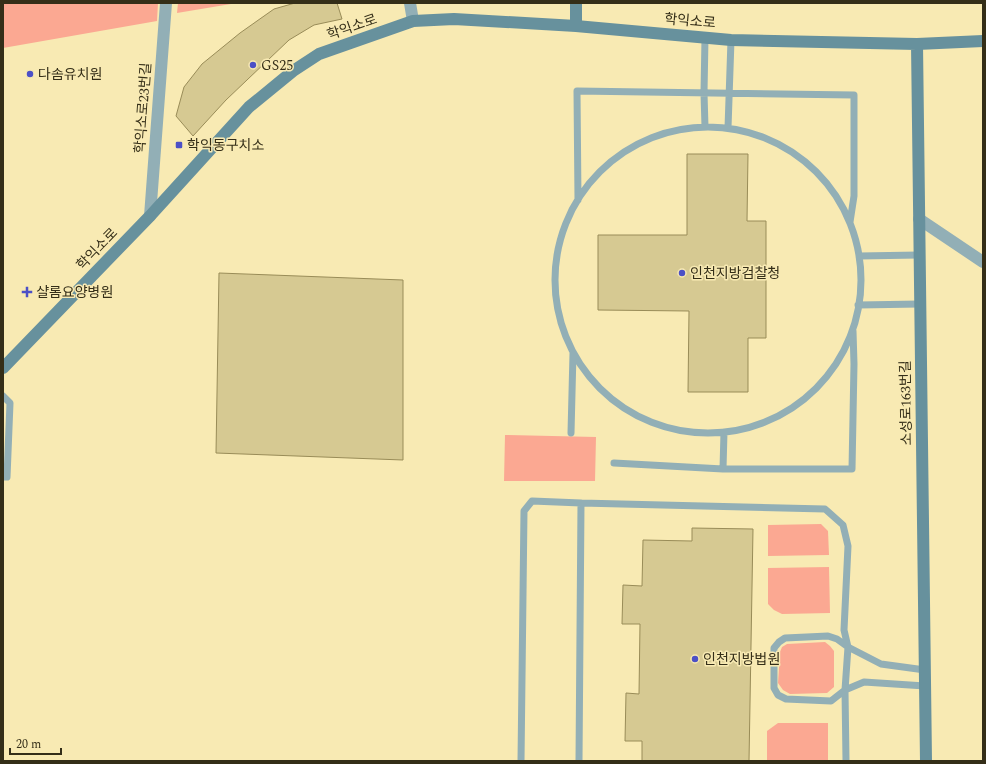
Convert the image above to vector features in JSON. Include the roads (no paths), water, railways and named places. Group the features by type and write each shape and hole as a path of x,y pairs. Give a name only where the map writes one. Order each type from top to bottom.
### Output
{"street":[{"name":"학익소로23번길","path":"150,216 166,3"},
{"path":"410,3 413,21"},
{"path":"576,3 576,26"},
{"name":"학익소로","path":"3,368 150,216 249,106 292,71 319,54 413,21 454,19 576,26 731,40 917,44 983,41"},
{"name":"소성로163번길","path":"917,44 926,761"},
{"path":"919,219 983,262"}],"lane":[{"path":"705,38 705,127"},
{"path":"728,128 731,40"},
{"path":"578,201 577,91 854,95 854,196 850,222"},
{"path":"715,126 728,128 744,130 771,140 797,154 818,173 837,196 850,222 859,250 861,279 857,316 844,350 824,381 796,406 764,423 728,432 691,433 655,424 622,407 594,383 573,352 560,318 555,281 559,245 572,210 588,185 608,164 631,147 658,135 686,128 715,126"},
{"path":"859,256 920,255"},
{"path":"858,305 920,304"},
{"path":"614,463 723,469 852,469 854,364 853,328"},
{"path":"571,433 573,352"},
{"path":"3,396 10,403 7,477 3,477"},
{"path":"723,469 724,432"},
{"path":"521,761 524,511 532,501 825,509 843,525 848,546 844,630 848,647 845,690 846,761"},
{"path":"578,761 581,503"},
{"path":"925,670 881,664 848,647 837,639 828,636 785,638 774,648 774,688 778,695 786,700 831,701 845,690 864,682 925,686"}],"place":[{"name":"GS25","path":"253,65"},
{"name":"다솜유치원","path":"30,74"},
{"name":"학익동구치소","path":"179,145"},
{"name":"인천지방검찰청","path":"682,273"},
{"name":"샬롬요양병원","path":"27,292"},
{"name":"인천지방법원","path":"695,659"}]}
